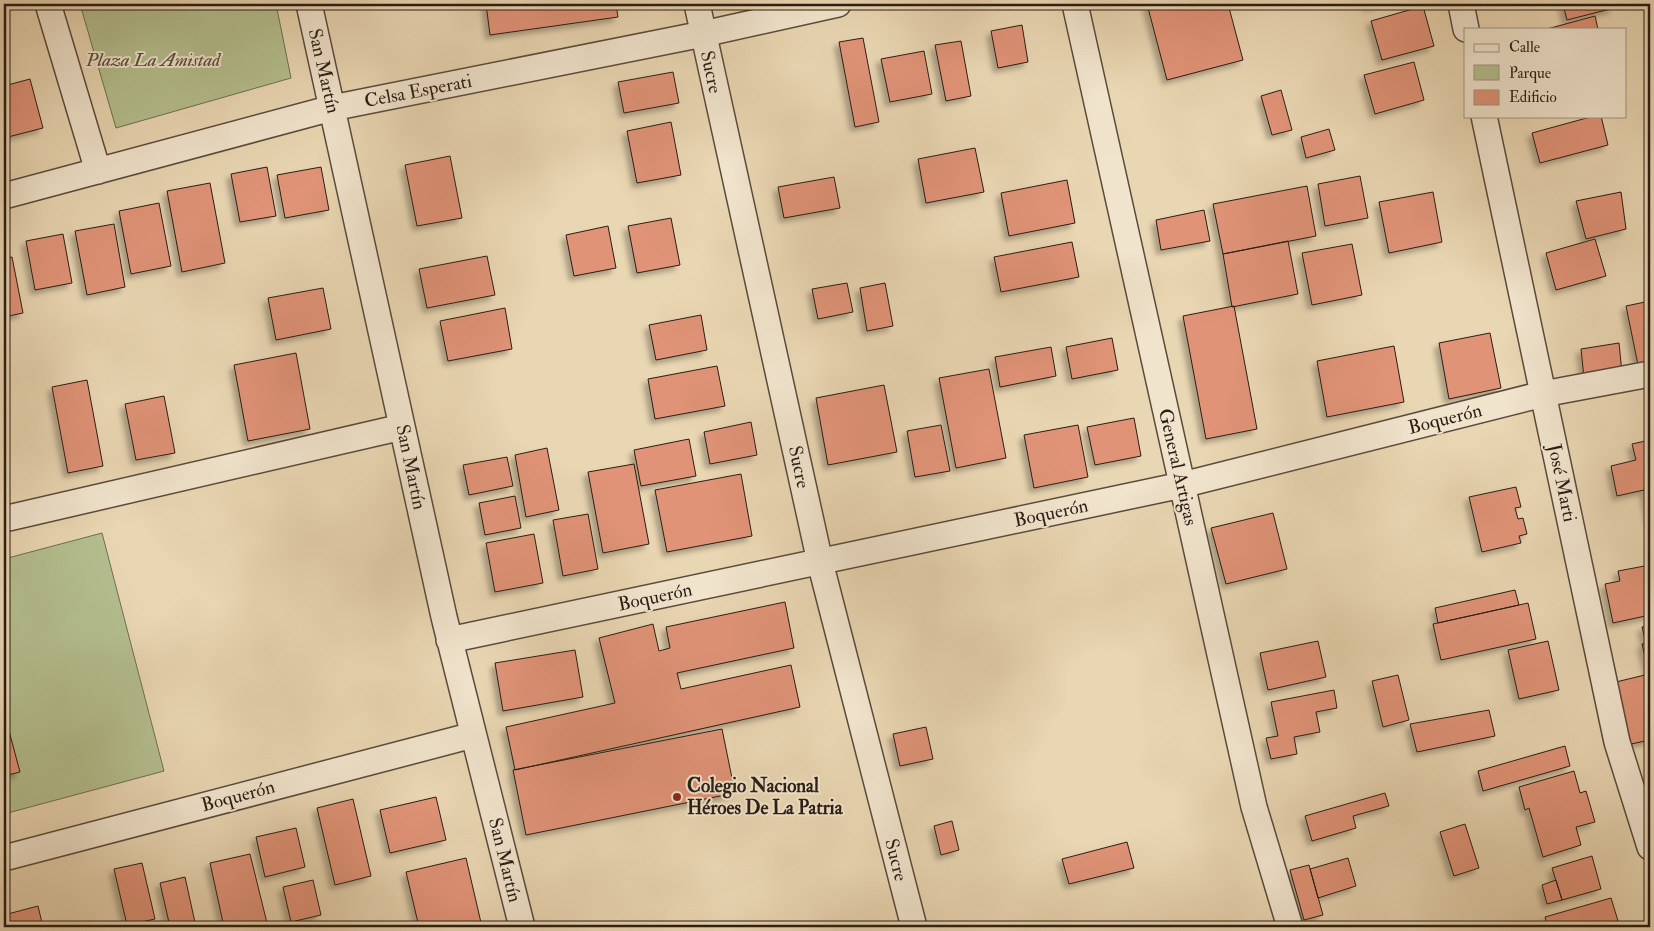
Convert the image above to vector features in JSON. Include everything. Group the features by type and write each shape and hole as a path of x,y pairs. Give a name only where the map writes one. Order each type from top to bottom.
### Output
{"street":[{"path":"48,4 98,171"},
{"name":"San Martín","path":"309,4 449,640 522,927"},
{"name":"Sucre","path":"697,4 820,562 914,927"},
{"name":"Celsa Esperati","path":"4,196 332,108 703,34 838,4"},
{"name":"General Artigas","path":"1075,4 1254,807 1290,927"},
{"path":"1461,4 1466,28"},
{"name":"José Marti","path":"1484,118 1617,742 1650,847"},
{"name":"Boquerón","path":"449,640 1182,485 1543,394 1650,374"},
{"path":"4,520 402,427"},
{"name":"Boquerón","path":"4,858 473,735"}],"green space":[{"name":"Plaza La Amistad","path":"80,4 276,4 291,78 116,128"},
{"path":"102,533 164,771 4,814 4,559"}],"building":[{"path":"486,4 616,4 618,17 490,35"},
{"path":"1147,4 1228,4 1243,60 1167,80"},
{"path":"1367,4 1381,4 1368,7"},
{"path":"1563,4 1613,4 1614,8 1567,20"},
{"path":"1423,6 1434,46 1382,60 1371,21"},
{"path":"1595,16 1598,28 1551,28"},
{"path":"1022,25 1028,62 998,68 991,31"},
{"path":"863,38 879,122 855,127 839,42"},
{"path":"961,41 971,96 946,101 935,45"},
{"path":"924,51 932,94 890,102 881,59"},
{"path":"1414,62 1424,100 1375,114 1364,75"},
{"path":"673,72 679,103 624,113 618,82"},
{"path":"30,79 43,128 4,138 4,86"},
{"path":"1281,90 1292,130 1272,135 1261,96"},
{"path":"1587,118 1601,118 1608,145 1540,163 1532,133"},
{"path":"671,122 681,175 637,183 627,131"},
{"path":"1329,129 1335,150 1306,158 1301,137"},
{"path":"975,148 984,192 926,203 918,159"},
{"path":"450,156 462,218 417,226 405,165"},
{"path":"267,167 276,216 240,222 231,174"},
{"path":"321,167 329,210 285,218 277,175"},
{"path":"1360,176 1368,218 1325,226 1318,184"},
{"path":"834,177 840,208 784,218 778,187"},
{"path":"1067,180 1075,223 1009,236 1001,193"},
{"path":"210,183 225,263 182,272 167,191"},
{"path":"1307,186 1316,236 1223,254 1213,204"},
{"path":"1433,192 1442,242 1389,253 1379,202"},
{"path":"1621,192 1626,229 1586,239 1576,201"},
{"path":"159,203 171,266 131,274 119,211"},
{"path":"1204,210 1210,241 1161,250 1156,220"},
{"path":"671,218 680,265 637,273 628,226"},
{"path":"114,224 125,287 87,295 75,231"},
{"path":"608,226 616,268 574,276 566,235"},
{"path":"63,234 72,283 35,290 26,241"},
{"path":"1595,239 1606,276 1556,290 1546,253"},
{"path":"1288,241 1298,294 1232,307 1223,254"},
{"path":"1072,242 1079,277 1001,292 994,257"},
{"path":"1352,244 1362,295 1312,305 1302,253"},
{"path":"487,256 495,295 427,308 419,269"},
{"path":"12,257 23,313 4,317 4,258"},
{"path":"847,283 853,312 818,319 812,289"},
{"path":"885,283 893,326 867,331 860,288"},
{"path":"323,288 331,329 276,340 268,298"},
{"path":"1650,301 1650,362 1638,365 1626,306"},
{"path":"1234,306 1257,429 1206,439 1183,316"},
{"path":"505,308 512,349 448,361 440,321"},
{"path":"701,315 707,350 656,360 649,325"},
{"path":"1490,333 1501,388 1449,399 1439,343"},
{"path":"1112,338 1118,370 1072,379 1066,347"},
{"path":"1619,343 1622,373 1584,378 1581,349"},
{"path":"1394,346 1404,402 1327,417 1317,361"},
{"path":"1051,347 1056,376 1000,387 995,357"},
{"path":"296,353 310,429 248,441 234,365"},
{"path":"717,366 725,406 655,419 648,379"},
{"path":"989,369 1006,458 956,468 939,378"},
{"path":"87,380 103,466 68,473 52,387"},
{"path":"884,385 897,452 828,465 816,398"},
{"path":"164,396 175,453 136,460 125,404"},
{"path":"1134,418 1141,456 1095,465 1087,427"},
{"path":"751,422 757,455 710,464 704,432"},
{"path":"941,425 950,471 915,477 907,431"},
{"path":"1078,425 1088,477 1034,488 1024,435"},
{"path":"689,439 696,476 641,486 634,450"},
{"path":"1650,440 1650,522 1644,490 1617,496 1611,466 1636,460 1632,444"},
{"path":"547,448 559,510 526,517 515,455"},
{"path":"507,457 513,486 469,495 463,465"},
{"path":"634,464 649,544 603,553 588,472"},
{"path":"741,474 752,536 667,552 655,490"},
{"path":"1516,487 1521,507 1515,508 1518,519 1523,518 1527,534 1519,536 1521,543 1482,552 1469,497"},
{"path":"515,496 521,528 485,535 479,503"},
{"path":"1273,513 1287,569 1226,584 1211,528"},
{"path":"588,514 598,569 563,576 553,520"},
{"path":"534,534 543,583 495,592 486,543"},
{"path":"1650,565 1650,615 1613,623 1605,584 1620,581 1618,571"},
{"path":"1515,590 1519,605 1438,623 1435,608"},
{"path":"785,602 794,648 677,673 681,689 791,665 800,707 515,770 506,727 615,703 599,638 653,624 659,651 670,648 666,627"},
{"path":"1528,603 1536,639 1441,660 1433,624"},
{"path":"1650,625 1650,740 1631,744 1616,682 1649,674 1642,644 1646,643 1642,627"},
{"path":"1318,641 1326,677 1268,690 1260,653"},
{"path":"1548,641 1559,690 1519,699 1508,650"},
{"path":"575,650 583,697 503,711 495,663"},
{"path":"1398,675 1409,720 1383,727 1372,681"},
{"path":"1334,690 1337,708 1316,712 1320,732 1294,737 1297,754 1271,759 1266,738 1278,736 1271,702"},
{"path":"1489,710 1495,736 1417,752 1410,724"},
{"path":"4,712 20,772 4,776"},
{"path":"926,727 933,759 900,766 893,734"},
{"path":"722,729 735,793 526,835 513,770"},
{"path":"1565,746 1570,766 1483,791 1478,771"},
{"path":"1574,771 1580,793 1586,791 1595,822 1576,827 1581,845 1543,857 1529,808 1525,810 1519,787"},
{"path":"1385,793 1389,806 1353,816 1356,828 1312,841 1305,816"},
{"path":"436,797 446,840 390,853 380,810"},
{"path":"353,799 371,876 335,885 317,808"},
{"path":"952,821 959,850 941,855 934,826"},
{"path":"1465,824 1479,868 1454,876 1440,832"},
{"path":"296,828 305,867 265,877 256,837"},
{"path":"1127,842 1134,868 1069,884 1062,859"},
{"path":"250,854 268,927 224,927 210,863"},
{"path":"1592,856 1601,889 1562,900 1552,868"},
{"path":"466,858 482,927 419,927 406,872"},
{"path":"1348,858 1356,886 1318,898 1310,869"},
{"path":"142,863 155,919 127,925 114,869"},
{"path":"1309,865 1323,915 1304,920 1290,870"},
{"path":"185,877 196,927 170,927 160,883"},
{"path":"313,880 321,915 291,922 283,887"},
{"path":"1556,880 1562,900 1547,904 1542,885"},
{"path":"1611,898 1619,924 1607,927 1548,927 1545,917"},
{"path":"38,906 43,927 4,927 4,915"}],"place":[{"name":"Colegio Nacional Héroes De La Patria","path":"677,797"}]}
